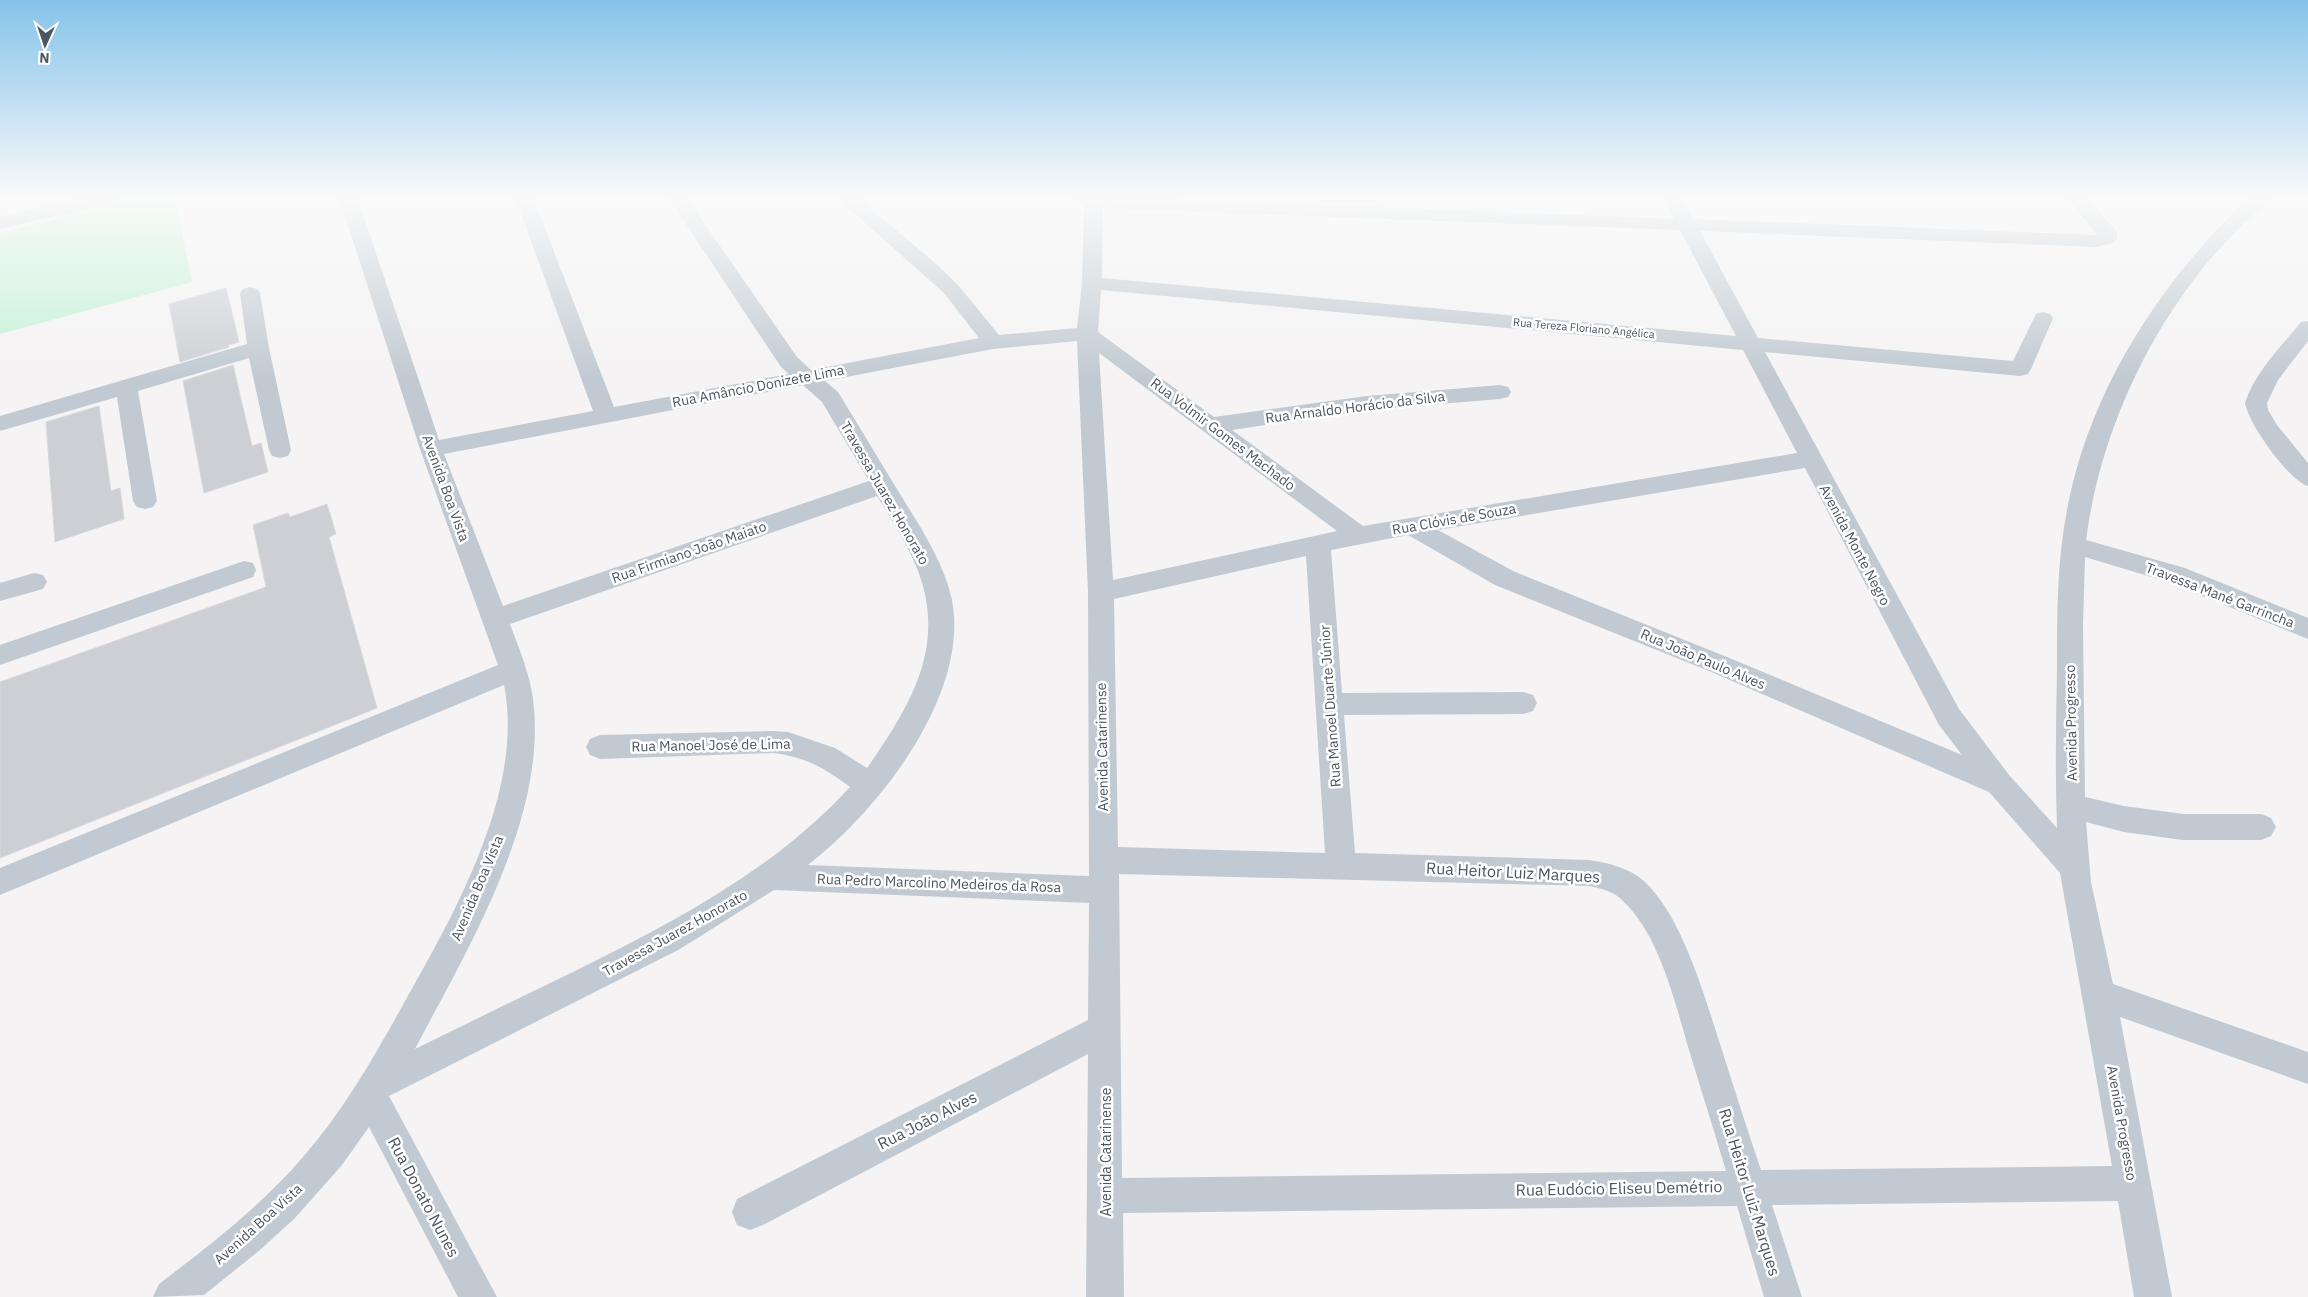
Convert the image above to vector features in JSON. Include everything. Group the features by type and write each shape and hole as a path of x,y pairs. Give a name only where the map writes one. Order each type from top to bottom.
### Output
{"street":[{"name":"Avenida Boa Vista","path":"172,1297 243,1242 286,1202 345,1134 374,1090 441,968 470,910 500,834 512,792 519,751 521,717 518,686 495,618 431,449 368,258"},
{"path":"547,258 606,415"},
{"name":"Travessa Juarez Honorato","path":"374,1090 651,950 712,916 773,877 815,842 870,786 895,752 918,714 930,685 938,654 939,602 921,549 830,397 789,362 718,258"},
{"path":"917,258 950,289 993,342"},
{"name":"Avenida Catarinense","path":"1091,258 1092,283 1087,334 1100,592 1104,860 1105,1297"},
{"name":"Avenida Monte Negro","path":"1704,258 1935,695 1968,746 2074,868"},
{"name":"Avenida Progresso","path":"2153,1297 2100,995 2074,868 2069,712 2074,545 2081,499 2095,450 2112,407 2137,354 2159,316 2202,258"},
{"name":"Rua Tereza Floriano Angélica","path":"1092,283 1748,342 2020,369 2043,318"},
{"path":"250,293 258,348 280,450"},
{"path":"2308,327 2270,378 2256,403 2257,410 2269,429 2308,478"},
{"name":"Rua Amâncio Donizete Lima","path":"431,449 993,342 1087,334"},
{"name":"Rua Volmir Gomes Machado","path":"1087,334 1359,535"},
{"path":"0,424 258,348"},
{"path":"126,387 145,502"},
{"name":"Rua Arnaldo Horácio da Silva","path":"1211,425 1367,403 1500,392"},
{"name":"Rua Clóvis de Souza","path":"1100,592 1318,546 1359,535 1810,459"},
{"name":"Rua Firmiano João Maiato","path":"495,618 883,484"},
{"name":"Rua João Paulo Alves","path":"1411,526 1504,578 1709,661 1999,783"},
{"name":"Travessa Mané Garrincha","path":"2074,545 2176,575 2308,629"},
{"name":"Rua Manoel Duarte Júnior","path":"1318,546 1341,866"},
{"path":"0,655 244,570"},
{"path":"0,592 34,582"},
{"path":"0,882 513,670"},
{"path":"1330,704 1523,703"},
{"name":"Rua Manoel José de Lima","path":"600,747 764,742 797,744 818,752 870,786"},
{"path":"2072,806 2124,819 2183,827 2261,828"},
{"name":"Rua Heitor Luiz Marques","path":"1104,860 1589,873 1611,877 1627,886 1645,906 1665,940 1683,978 1783,1297"},
{"name":"Rua Pedro Marcolino Medeiros da Rosa","path":"773,877 1104,890"},
{"path":"2100,995 2308,1068"},
{"name":"Rua João Alves","path":"750,1212 1105,1028"},
{"name":"Rua Donato Nunes","path":"374,1090 478,1297"},
{"name":"Rua Eudócio Eliseu Demétrio","path":"1106,1196 2133,1182"}],"green space":[{"path":"0,258 187,258 192,282 0,334"}],"building":[{"path":"226,288 239,342 228,345 229,347 180,362 169,304"},
{"path":"233,365 252,446 261,443 268,472 204,493 183,381"},
{"path":"99,406 111,491 120,488 124,519 55,542 46,422"},
{"path":"327,504 336,534 329,537 377,708 0,858 0,682 266,587 253,525 288,513 290,517"}]}
